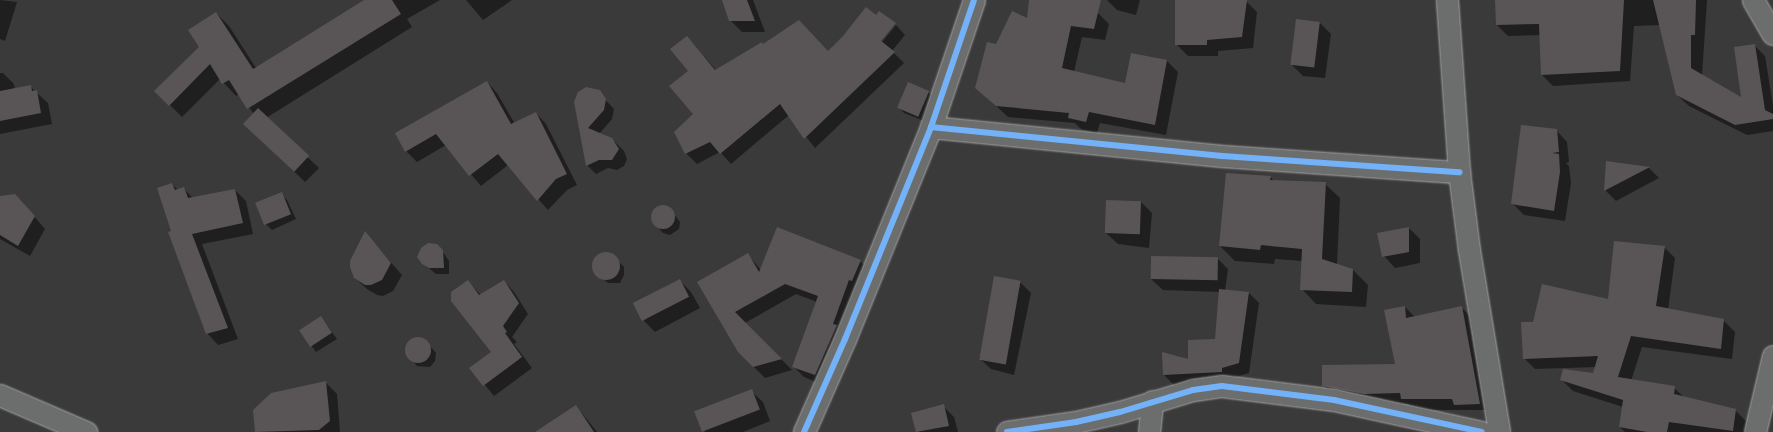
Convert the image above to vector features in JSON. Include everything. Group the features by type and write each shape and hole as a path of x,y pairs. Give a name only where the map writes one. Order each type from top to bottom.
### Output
{"street":[{"path":"1447,0 1459,172 1469,250 1499,432"},
{"path":"1753,0 1773,34"},
{"path":"804,432 845,339 931,127 966,3"},
{"path":"931,127 1222,156 1459,172"},
{"path":"1755,432 1773,356"},
{"path":"1007,432 1076,422 1120,412 1193,390 1222,386 1334,400 1482,432"},
{"path":"0,395 86,432"},
{"path":"1149,432 1152,401"}],"building":[{"path":"364,0 392,0 401,14 247,109 229,80 222,84 210,64 169,106 154,91 199,47 188,30 216,12 253,69"},
{"path":"722,0 747,0 755,21 729,21"},
{"path":"1029,0 1101,0 1094,29 1071,26 1062,68 1125,83 1131,53 1167,60 1155,125 1089,112 1086,122 1068,118 1069,113 996,106 975,88 987,42 996,44 1012,11 1027,18"},
{"path":"1175,0 1247,0 1242,37 1207,40 1207,45 1175,45"},
{"path":"1495,0 1624,0 1620,71 1541,75 1539,24 1496,25"},
{"path":"1653,0 1696,0 1695,35 1691,35 1691,68 1741,97 1734,47 1755,44 1765,110 1773,114 1773,119 1735,125 1676,95"},
{"path":"866,7 876,15 879,11 896,23 881,41 895,52 804,139 780,104 720,154 710,142 685,154 674,132 693,114 669,86 688,71 670,49 687,36 715,70 762,42 763,44 799,20 828,51 843,36"},
{"path":"1296,19 1320,22 1314,68 1290,65"},
{"path":"487,81 511,124 536,112 567,174 556,179 537,201 498,154 469,176 436,134 405,152 395,133"},
{"path":"908,82 929,91 918,117 897,108"},
{"path":"31,85 32,91 37,90 41,113 0,121 0,91"},
{"path":"586,87 600,90 606,99 604,110 588,128 612,138 619,149 612,160 599,160 586,166 574,102 578,92"},
{"path":"258,108 309,156 294,172 243,124"},
{"path":"1521,125 1557,129 1559,152 1552,153 1559,154 1560,172 1554,211 1511,204"},
{"path":"1606,161 1650,167 1604,191"},
{"path":"1226,173 1271,176 1270,180 1326,182 1322,259 1353,269 1352,292 1300,290 1302,249 1261,245 1260,250 1219,246"},
{"path":"172,183 175,190 184,187 188,198 235,189 243,223 192,234 228,328 206,334 168,232 171,231 157,188"},
{"path":"282,192 291,214 264,225 255,203"},
{"path":"15,194 35,216 18,246 0,235 0,196"},
{"path":"1106,200 1141,201 1140,234 1105,233"},
{"path":"663,205 672,208 675,217 672,226 663,229 654,226 651,217 654,208"},
{"path":"777,227 861,260 852,281 849,280 833,324 837,325 815,375 792,367 818,296 785,284 735,312 782,359 753,367 738,352 697,282 748,253 759,272"},
{"path":"1409,227 1409,252 1382,257 1377,233"},
{"path":"365,231 391,263 382,280 371,285 365,285 354,278 350,267 350,261"},
{"path":"1614,241 1665,246 1656,306 1724,319 1721,349 1631,336 1618,377 1675,386 1674,394 1736,409 1733,431 1669,422 1667,432 1647,432 1619,427 1623,400 1560,380 1563,369 1593,373 1598,356 1523,359 1521,322 1533,322 1542,284 1608,299"},
{"path":"428,243 437,244 443,250 444,268 429,268 422,264 417,257 421,248"},
{"path":"606,252 616,256 620,266 616,276 606,280 596,276 592,266 596,256"},
{"path":"1151,256 1218,257 1218,280 1151,279"},
{"path":"994,276 1021,281 1006,364 979,360"},
{"path":"680,279 689,297 642,321 633,303"},
{"path":"468,280 479,295 504,280 519,303 503,326 507,332 505,333 522,357 483,386 469,368 491,352 451,301 451,292"},
{"path":"1219,289 1249,292 1239,363 1222,368 1222,372 1163,375 1162,352 1188,359 1188,340 1215,339"},
{"path":"1405,306 1406,318 1462,306 1480,404 1454,405 1452,399 1401,399 1400,393 1364,394 1322,386 1322,365 1395,364 1384,310"},
{"path":"321,316 332,333 310,347 299,330"},
{"path":"418,337 427,341 431,350 427,359 418,363 409,359 405,350 409,341"},
{"path":"326,381 330,421 319,430 255,432 253,410 271,393"},
{"path":"752,389 760,410 702,432 694,411"},
{"path":"944,404 949,426 916,432 911,413"},
{"path":"576,405 594,432 535,432"}],"cycle path":[{"path":"804,432 845,339 931,127 974,0"},
{"path":"931,127 1222,156 1459,172"},
{"path":"1007,432 1076,422 1120,412 1193,390 1222,386 1334,400 1482,432"}]}
